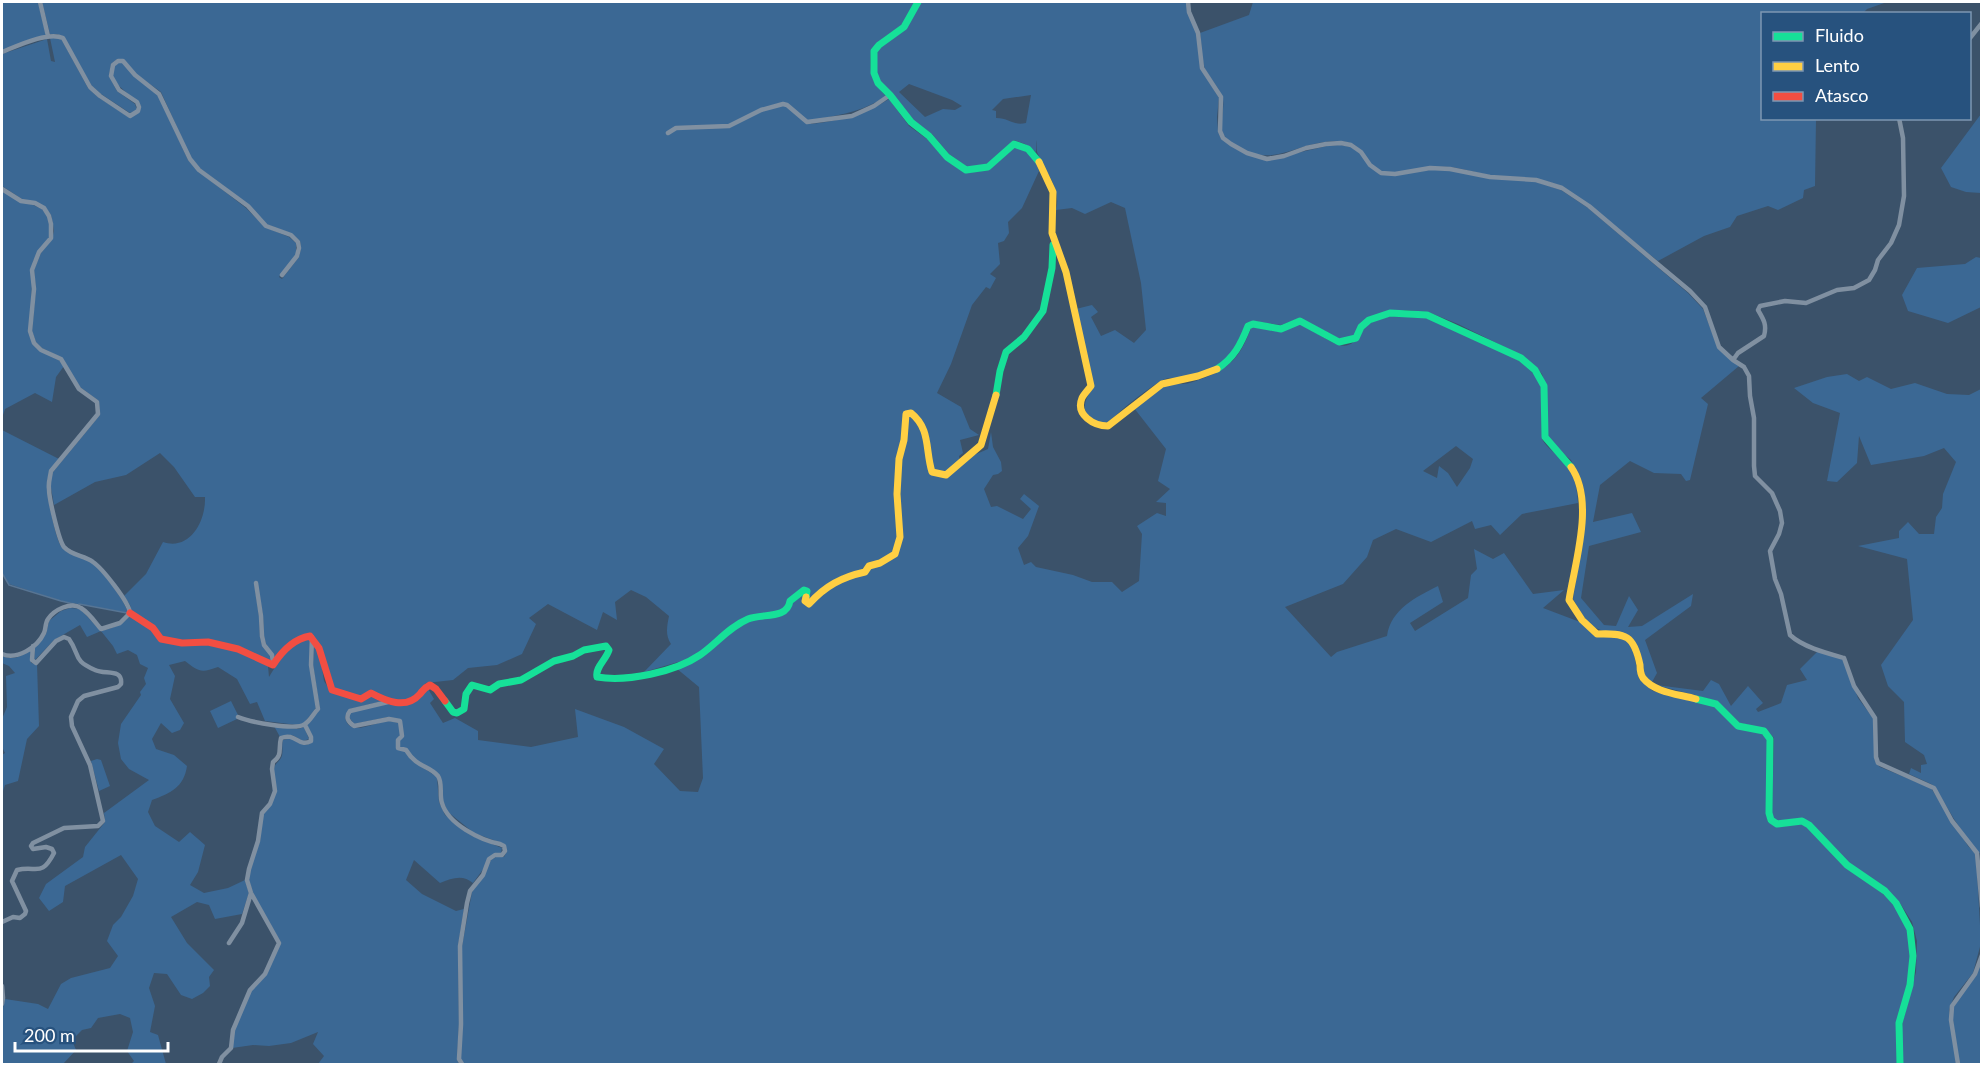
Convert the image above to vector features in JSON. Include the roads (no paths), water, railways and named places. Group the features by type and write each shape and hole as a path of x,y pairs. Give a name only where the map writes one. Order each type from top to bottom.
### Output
{"street":[{"path":"40,2 48,36"},
{"path":"462,1065 459,1059 460,946 467,903 470,891 483,875 489,859 495,855 502,855 505,851 504,846 473,835 446,814 441,801 438,776 419,765 406,750 398,748 398,740 402,736 400,722 389,719 354,726 347,717 350,711 388,702 405,703 430,685 436,689 453,712 457,713 464,709 466,694 472,685 490,690 499,684 521,680 554,661 597,646 606,646 609,650 606,659 599,664 597,677 618,679 675,666 693,660 749,618 784,612 789,608 790,601 805,590 807,592 805,601 809,604 821,589 831,583 865,572 869,566 880,563 895,554 900,537 897,494 899,459 904,440 906,414 911,413 922,423 928,438 929,465 932,472 946,475 981,445 995,404 1006,352 1024,337 1042,311 1054,251 1050,223 1055,204 1053,192 1033,153 1019,144 1014,144 988,167 966,170 947,157 929,136 911,122 878,83 874,73 874,51 904,27 918,2"},
{"path":"1188,2 1189,12 1198,33 1202,68 1221,97 1220,131 1223,138 1231,144 1247,153 1267,159 1306,148 1341,143 1351,145 1361,152 1370,165 1380,173 1395,174 1430,168 1450,169 1490,177 1536,180 1562,188 1589,206 1690,291 1705,307 1719,347 1744,367 1749,376 1754,418 1755,476 1772,493 1780,512 1782,523 1770,551 1774,579 1781,594 1790,635 1818,650 1844,658 1854,686 1875,718 1878,763 1932,786 1952,821 1979,853 1982,907"},
{"path":"1971,37 1982,23"},
{"path":"2,52 57,35 63,38 90,87 130,116 138,111 139,106 137,102 119,90 111,76 112,65 123,61 135,75 159,94 190,159 200,170 248,206 266,226 291,235 298,242 297,256 282,275"},
{"path":"668,133 676,128 729,126 777,105 787,105 807,122 852,116 874,106 890,95"},
{"path":"1733,360 1738,353 1764,336 1766,327 1758,310 1760,306 1785,301 1806,303 1837,290 1854,288 1869,280 1899,225 1904,196 1903,138 1899,120"},
{"path":"2,189 21,201 35,203 44,208 50,216 51,238 39,252 32,270 34,289 30,331 34,343 41,350 61,359 79,389 97,402 98,407 98,414 51,471 48,481 63,546 72,553 95,562 118,591 128,606 130,614 153,628 161,639 182,643 208,642 238,649 273,665"},
{"path":"1052,234 1065,270 1091,386 1082,399 1082,410 1090,423 1103,427 1112,424 1125,411 1162,384 1203,375 1228,363 1235,354 1248,326 1253,324 1281,329 1300,321 1339,342 1349,342 1356,338 1361,327 1376,317 1390,313 1427,315 1521,358 1535,370 1544,387 1545,437 1548,443 1569,462 1580,486 1582,524 1569,600 1582,620 1597,634 1619,633 1629,638 1636,647 1642,677 1655,688 1716,704 1738,726 1764,731 1770,739 1769,813 1771,820 1777,824 1802,821 1809,825 1847,865 1877,884 1898,904 1910,923 1914,951 1913,971 1899,1025 1900,1065"},
{"path":"256,583 262,636 264,645 272,655 273,665"},
{"path":"2,654 9,657 18,656 33,646 44,633 47,621 60,609 70,606 81,607 101,629 120,623 130,614"},
{"path":"273,665 281,652 300,638 310,636 320,647 326,680 332,690 361,699 371,693 388,702"},
{"path":"2,922 20,918 25,914 26,910 12,881 16,870 23,868 39,870 47,865 54,853 52,849 33,849 31,846 33,843 64,828 98,826 103,821 90,765 72,726 71,717 78,701 84,696 118,687 122,679 115,673 99,672 80,663 69,639 64,637 56,641 36,663 32,660 33,646"},
{"path":"238,717 251,722 297,727 305,725 318,709 311,665 312,637"},
{"path":"219,1065 222,1057 231,1048 233,1030 250,990 264,975 279,943 251,893 247,880 258,841 262,813 270,804 275,791 272,769 273,762 279,758 281,753 281,738 293,736 302,743 310,741 311,737 305,725"},
{"path":"229,943 242,923 251,893"},
{"path":"1958,1065 1951,1020 1952,1006 1975,974 1982,955"},
{"path":"2,986 2,1004"}],"waterway":[{"path":"2,573 9,585 74,604"},
{"path":"79,604 127,613"}]}
